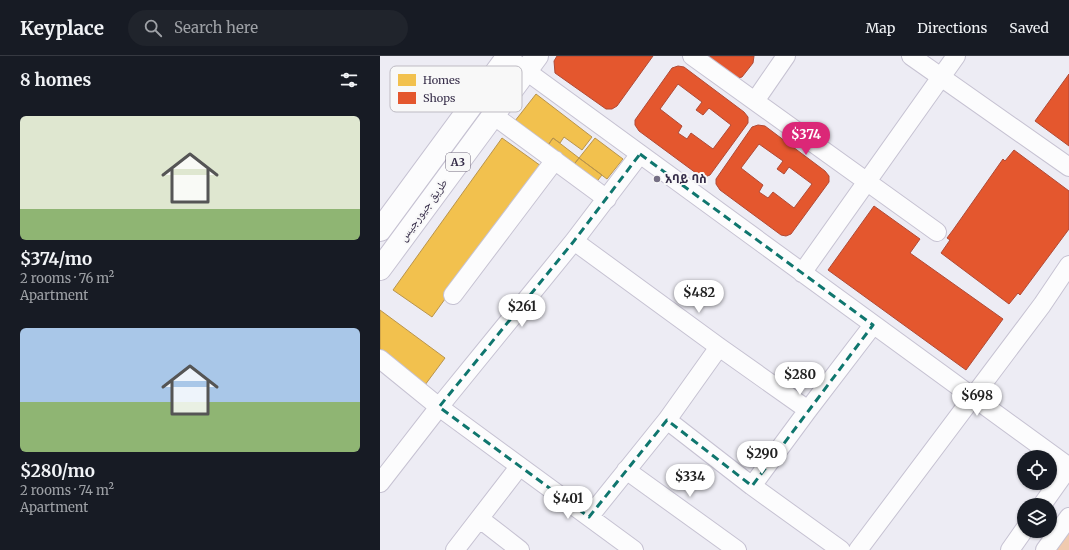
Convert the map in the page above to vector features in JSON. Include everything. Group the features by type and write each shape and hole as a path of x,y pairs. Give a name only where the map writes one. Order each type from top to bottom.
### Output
{"highway":[{"name":"A3","path":"500,66 507,57"},
{"name":"طريق جيورجيس","path":"522,77 532,64"},
{"name":"A3","path":"381,228 466,112"},
{"name":"طريق جيورجيس","path":"380,269 495,112"}],"street":[{"path":"692,56 938,232"},
{"path":"755,101 786,56"},
{"path":"911,56 1069,167"},
{"path":"802,273 956,56"},
{"path":"507,57 532,64 640,154 1069,467 1047,498"},
{"path":"493,115 607,199"},
{"path":"380,483 439,407 574,241 640,154"},
{"path":"453,295 555,160"},
{"path":"381,228 400,241"},
{"path":"574,241 808,410"},
{"path":"858,550 1042,306 1069,265"},
{"path":"752,486 808,410 874,325"},
{"path":"589,517 667,420 719,347"},
{"path":"380,359 439,407 634,550"},
{"path":"667,420 752,486 841,550"},
{"path":"455,550 519,466"},
{"path":"626,470 737,550"},
{"path":"1045,550 1069,517"},
{"path":"480,519 520,550"},
{"path":"1010,550 1018,538"}],"highlighted area":[{"path":"640,154 873,325 752,486 667,420 589,517 439,407 574,241"}],"shaded area":[{"path":"1069,532 1069,550 1056,550"}],"building: Homes":[{"path":"536,94 592,137 582,150 564,137 560,143 553,138 544,151 511,126"},
{"path":"502,138 541,166 432,317 393,290"},
{"path":"553,138 579,158 569,171 544,151"},
{"path":"595,138 623,159 607,179 579,158"},
{"path":"579,158 602,175 590,190 567,173"},
{"path":"380,310 445,358 422,389 380,358"}],"building: Shops":[{"path":"557,56 653,56 617,106 612,109 606,109 555,73 554,61"},
{"path":"704,56 754,56 753,63 742,77 738,78"},
{"path":"678,66 684,67 744,112 748,117 748,123 710,175 705,177 700,176 639,131 635,125 635,120 672,68","holes":["678,84 702,102 696,110 703,115 709,108 731,125 713,149 691,133 687,139 678,133 682,126 660,109"]},
{"path":"1069,74 1069,146 1035,121"},
{"path":"758,125 765,126 825,171 829,176 829,182 791,234 786,236 781,235 720,190 716,184 716,179 752,127","holes":["759,144 783,161 777,169 784,174 789,167 812,184 794,208 773,192 768,198 759,192 763,185 741,168"]},
{"path":"1014,150 1069,191 1069,229 1020,295 1018,293 1009,304 941,253 950,240 947,238 1003,159 1005,161"},
{"path":"874,206 920,239 910,253 1003,319 966,370 828,270"}],"place":[{"name":"አባይ ባስ","path":"657,179"}]}
